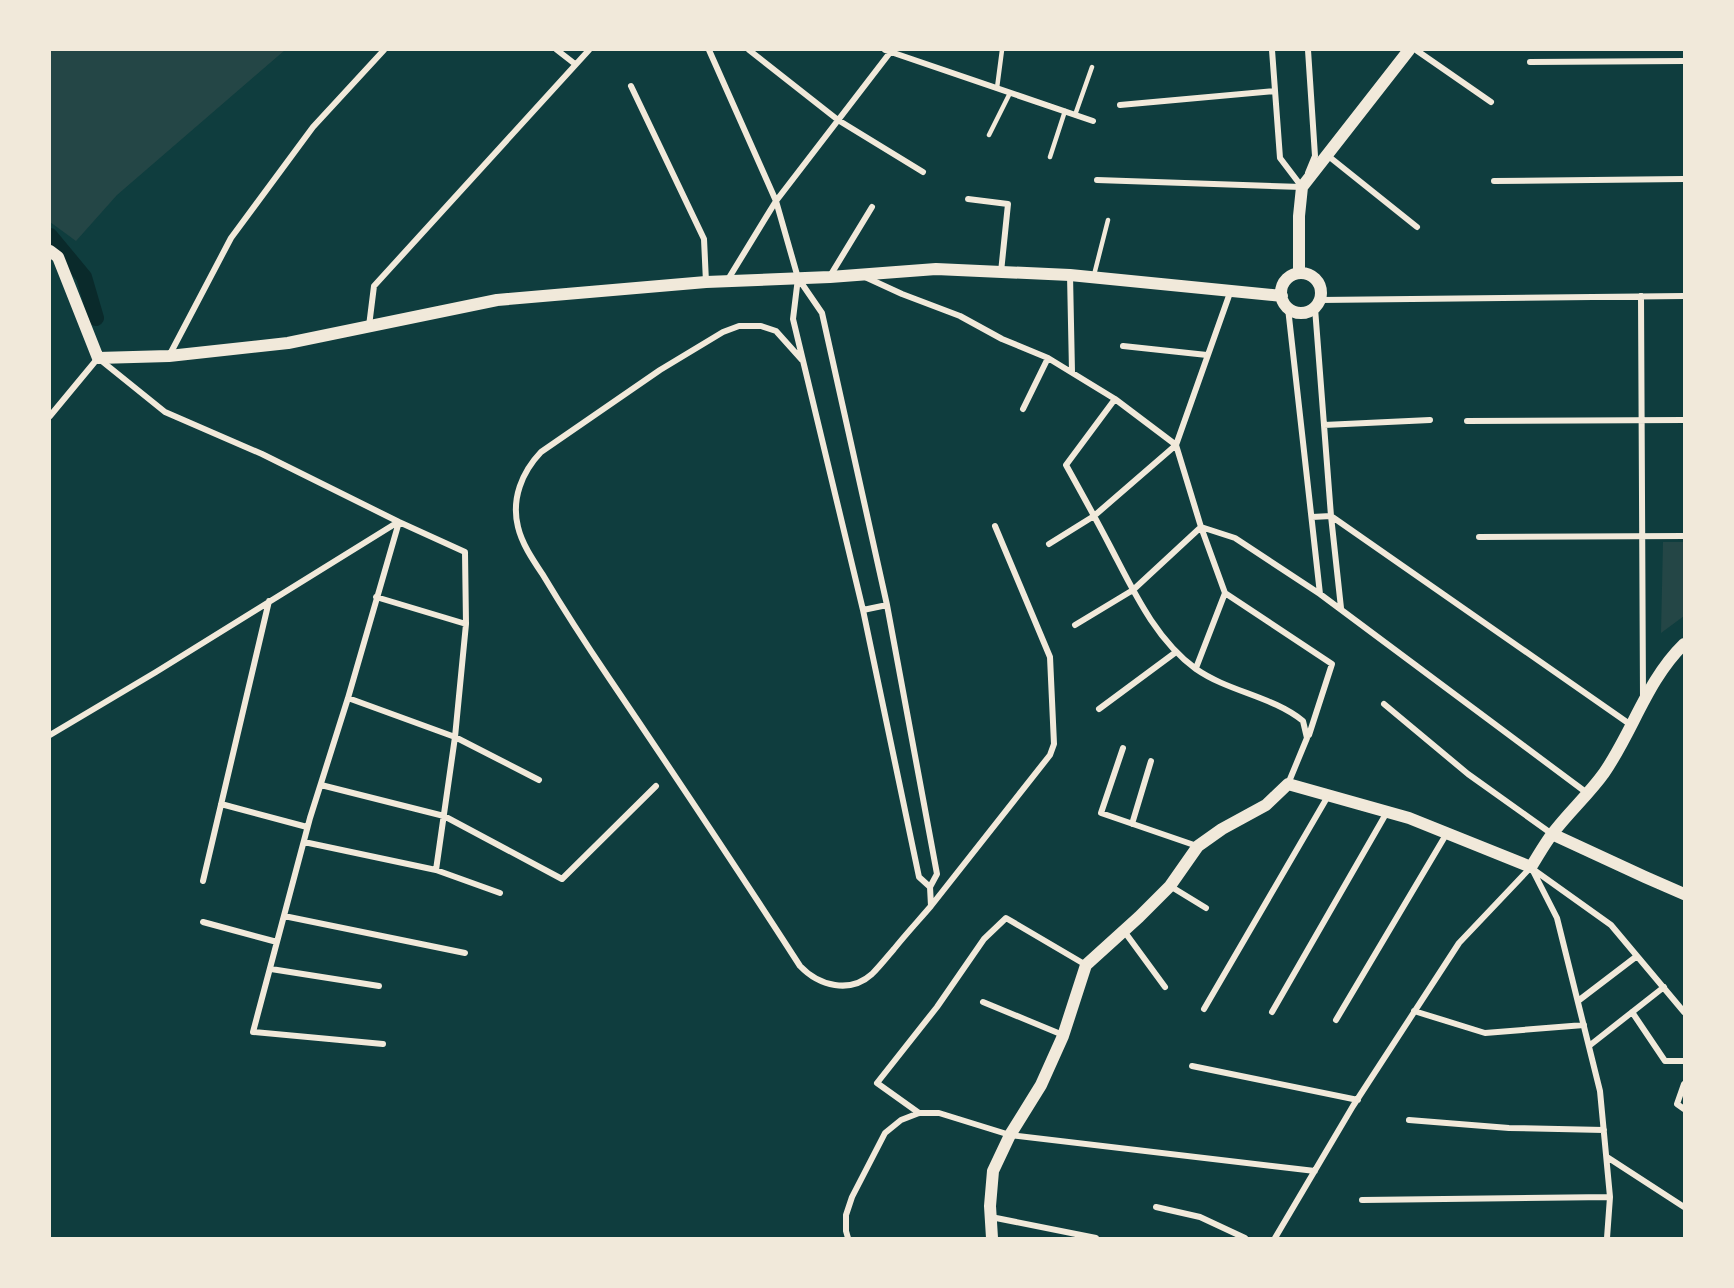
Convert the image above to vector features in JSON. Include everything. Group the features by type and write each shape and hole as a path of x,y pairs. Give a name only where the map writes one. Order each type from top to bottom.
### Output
{"main road":[{"path":"1299,273 1299,216 1302,187 1408,50"},
{"path":"50,251 58,257 98,358 169,356 288,343 497,300 706,282 798,279 936,269 1071,275 1282,296"},
{"path":"1299,273 1309,275 1317,281 1321,290 1318,304 1306,312 1297,312 1288,308 1282,296 1286,281 1299,273"},
{"path":"992,1239 993,1171 1010,1135 1041,1086 1063,1036 1086,964 1170,886 1198,846 1222,829 1266,805 1288,784 1409,818 1531,867 1552,834 1603,773 1632,726 1643,700 1671,658 1684,644"},
{"path":"1552,834 1684,894"}],"street":[{"path":"169,356 231,238 313,127 384,50"},
{"path":"557,50 575,64"},
{"path":"369,326 374,286 589,50"},
{"path":"709,50 776,201 798,279 822,313 887,605 937,874 930,887 931,906"},
{"path":"750,50 838,120 923,172"},
{"path":"727,281 776,201 889,50 1092,121"},
{"path":"1272,50 1280,158 1302,187"},
{"path":"1302,187 1315,156 1308,50"},
{"path":"1416,50 1491,102"},
{"path":"1530,62 1684,61"},
{"path":"631,86 705,239 706,282"},
{"path":"1120,105 1275,91"},
{"path":"1326,154 1417,227"},
{"path":"1494,181 1684,179"},
{"path":"1096,180 1302,187"},
{"path":"968,199 1008,204 1001,272"},
{"path":"830,277 872,207"},
{"path":"862,275 902,294 960,316 1002,339 1048,358 1115,399 1176,445 1200,526 1225,593 1332,664 1308,738 1288,784"},
{"path":"1071,275 1072,372"},
{"path":"798,279 793,319 863,610 919,877 930,887"},
{"path":"1049,544 1094,516 1176,445 1231,290"},
{"path":"1641,296 1643,700"},
{"path":"1341,608 1324,426 1318,304 1684,296"},
{"path":"1288,308 1320,594"},
{"path":"803,360 776,331 761,326 739,326 723,332 660,370 541,452 529,465 522,480 517,502 517,525 527,550 568,617 701,813 800,966 817,981 845,986 858,983 871,975 931,906 1050,755 1054,744 1050,657 995,526"},
{"path":"1123,346 1207,355"},
{"path":"50,416 98,358 165,412 262,454 465,552 466,624 455,737 436,870"},
{"path":"1023,409 1048,358"},
{"path":"1115,399 1066,465 1133,590 1158,631 1176,652 1214,680 1295,715 1303,721 1308,738"},
{"path":"1324,426 1430,420"},
{"path":"1467,421 1684,420"},
{"path":"1311,517 1331,516 1632,726"},
{"path":"383,1044 253,1032 308,827 399,522"},
{"path":"50,735 399,522"},
{"path":"1075,625 1133,590 1200,526"},
{"path":"1200,526 1234,538 1341,608 1587,793"},
{"path":"1479,537 1684,536"},
{"path":"1196,668 1225,593"},
{"path":"376,597 466,624"},
{"path":"203,881 269,601"},
{"path":"863,610 887,605"},
{"path":"1098,709 1176,652"},
{"path":"348,698 455,737 539,780"},
{"path":"1384,704 1468,774 1552,834"},
{"path":"1123,748 1101,813 1198,846"},
{"path":"1132,824 1151,761"},
{"path":"321,785 444,816 562,879 656,786"},
{"path":"1204,1009 1328,796"},
{"path":"221,804 308,827"},
{"path":"1272,1012 1388,812"},
{"path":"1336,1020 1447,833"},
{"path":"304,842 436,870 500,893"},
{"path":"1531,867 1611,925 1684,1012"},
{"path":"1531,867 1557,918 1600,1091 1610,1197 1607,1239"},
{"path":"1275,1239 1358,1100 1459,943 1531,867"},
{"path":"1170,886 1206,908"},
{"path":"284,916 465,953"},
{"path":"919,1113 877,1083 937,1007 984,939 1005,918 1086,964"},
{"path":"203,922 277,942"},
{"path":"1124,931 1165,987"},
{"path":"1578,1001 1637,956"},
{"path":"271,969 379,986"},
{"path":"1589,1046 1664,987"},
{"path":"983,1002 1063,1036"},
{"path":"1414,1011 1485,1033 1584,1025"},
{"path":"1632,1012 1665,1061 1684,1061"},
{"path":"1192,1066 1358,1100"},
{"path":"1684,1084 1677,1104 1684,1109"},
{"path":"848,1239 846,1215 852,1197 885,1133 901,1120 919,1113 939,1113 1010,1135 1315,1171"},
{"path":"1409,1120 1509,1128 1604,1130"},
{"path":"1607,1157 1684,1207"},
{"path":"1362,1200 1610,1197"},
{"path":"1156,1207 1200,1217 1245,1239"},
{"path":"991,1217 1096,1239"}],"lane":[{"path":"997,88 1002,50"},
{"path":"1074,115 1092,67"},
{"path":"990,135 1010,93"},
{"path":"1050,157 1065,111"},
{"path":"1093,277 1108,219"}],"shaded area":[{"path":"50,50 285,50 117,195 76,241 50,222"},
{"path":"1663,542 1684,542 1684,616 1661,633"}],"waterway":[{"path":"50,236 84,277 96,318"}]}
